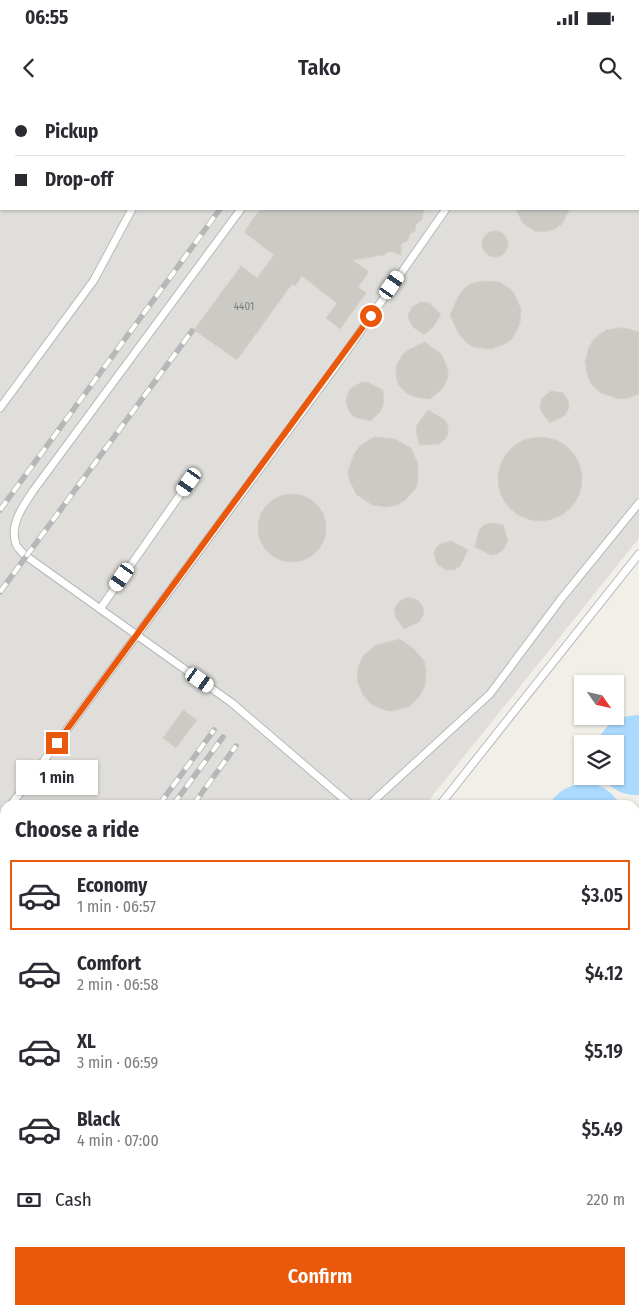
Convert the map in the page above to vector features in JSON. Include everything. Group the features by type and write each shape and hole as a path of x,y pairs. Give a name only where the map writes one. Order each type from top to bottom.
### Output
{"lane":[{"path":"0,408 94,280 131,210"},
{"path":"240,210 33,491 18,515 14,532 16,545 26,556 232,703 345,800"},
{"path":"15,800 339,362 445,210"},
{"path":"100,609 189,482"},
{"path":"374,800 490,694 561,599 639,503"},
{"path":"444,800 639,554"}],"shaded area":[{"path":"0,210 639,210 639,538 429,800 0,800"}],"water":[{"path":"639,715 639,795 618,791 609,785 624,785 624,735 601,735 609,725 624,725 624,717"},
{"path":"577,785 597,785 608,791 616,800 553,800 566,788"}],"building":[{"path":"259,210 424,210 422,220 416,224 415,231 410,234 407,241 401,244 401,255 389,251 384,255 353,260 369,272 358,287 366,293 340,329 326,318 337,303 302,276 295,286 292,284 237,360 194,330 241,266 257,278 274,255 244,232"},
{"path":"516,210 569,210 562,224 555,229 544,232 535,231 522,222"},
{"path":"495,231 504,235 508,244 504,253 495,257 486,253 482,244 486,235"},
{"path":"482,281 499,282 509,288 514,293 521,309 520,323 512,339 505,344 491,349 473,347 466,342 458,333 450,315 463,290 470,284"},
{"path":"421,302 429,303 441,314 434,326 424,335 413,327 408,315 412,307"},
{"path":"618,328 639,332 639,394 619,399 601,393 592,385 585,362 589,347 594,339 606,330"},
{"path":"425,342 442,355 448,370 448,377 443,388 430,399 415,397 405,392 398,384 396,374 397,364 403,354"},
{"path":"367,382 383,390 384,401 381,411 370,421 354,417 346,403 350,389 360,383"},
{"path":"551,391 563,393 568,400 569,408 564,416 550,423 542,413 540,406 542,398"},
{"path":"428,410 445,420 448,426 448,434 439,444 419,445 417,425"},
{"path":"374,437 395,439 411,448 418,464 416,488 405,500 397,505 386,507 372,505 356,494 349,479 348,471 354,454 360,446"},
{"path":"540,437 556,440 570,449 579,463 582,479 579,495 570,509 556,518 540,521 524,518 510,509 501,495 498,479 501,463 510,449 524,440"},
{"path":"285,494 299,494 311,499 321,509 326,521 326,535 321,547 311,557 299,562 285,562 273,557 263,547 258,535 258,521 263,509 273,499"},
{"path":"492,523 503,525 508,540 503,550 491,555 475,547 479,530 484,525"},
{"path":"451,541 468,550 460,566 454,570 446,570 437,564 434,554 440,544"},
{"path":"408,597 418,600 423,607 424,614 419,622 404,629 396,618 394,610 398,602"},
{"path":"400,639 414,649 424,661 426,669 425,686 419,697 410,706 392,711 384,710 371,704 363,695 357,680 358,668 363,656 376,645"},
{"path":"183,710 197,720 176,748 163,738"}],"railway":[{"path":"0,510 219,210"},
{"path":"0,592 192,331"},
{"path":"163,800 214,730"},
{"path":"177,800 223,737"},
{"path":"197,800 236,746"}],"route":[{"path":"57,743 371,316"}]}
